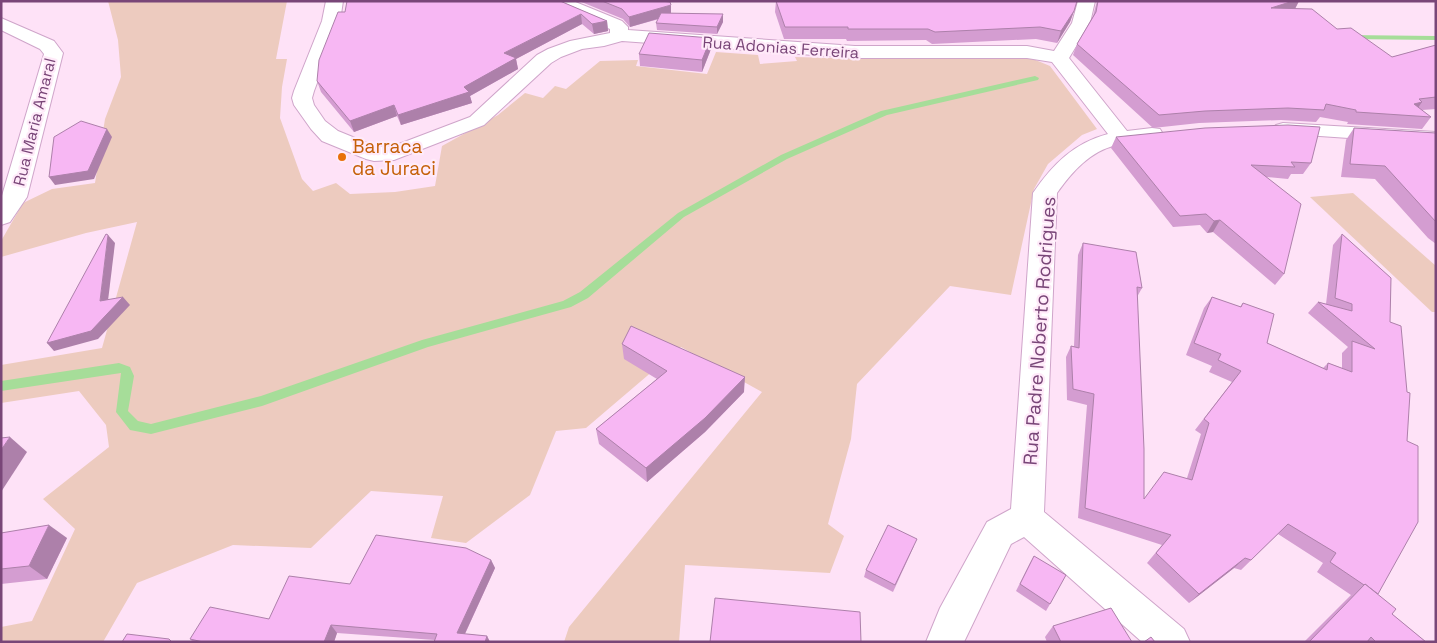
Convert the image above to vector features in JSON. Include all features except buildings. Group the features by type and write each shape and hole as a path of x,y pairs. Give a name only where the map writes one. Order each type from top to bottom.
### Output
{"street":[{"name":"Rua Adonias Ferreira","path":"335,1 331,21 302,98 304,105 318,125 330,136 374,154 394,153 477,121 554,52 580,44 604,41 619,35 855,52 1027,52 1042,53 1059,58"},
{"path":"558,1 616,25 619,27 619,35"},
{"path":"1088,1 1081,23 1059,58 1121,137"},
{"name":"Rua Maria Amaral","path":"1,23 47,45 54,53 15,196 1,217"},
{"path":"1262,129 1436,138"},
{"name":"Rua Padre Noberto Rodrigues","path":"1027,518 1045,194 1073,159 1096,144 1121,137 1180,132"},
{"path":"945,642 953,621 999,533 1027,518 1171,642"}],"shaded area":[{"path":"108,1 287,1 276,59 287,59 282,87 280,118 302,179 313,191 336,183 350,194 395,192 435,186 442,146 498,115 525,93 543,98 555,86 566,89 600,61 638,60 636,66 707,74 716,52 758,55 760,64 797,61 795,57 1033,59 1050,66 1097,129 1082,135 1048,164 1034,189 1011,295 950,286 857,384 851,439 828,524 844,536 830,573 685,565 679,642 564,642 569,627 762,392 681,347 586,428 556,431 530,495 466,543 431,538 443,496 371,491 311,548 233,545 137,583 103,642 1,642 1,627 32,621 75,529 43,499 109,447 106,425 79,391 1,403 1,365 102,348 137,222 86,233 1,257 1,241 23,203 52,189 95,183 105,119 121,77 118,40"},
{"path":"1353,193 1436,266 1436,312 1432,312 1310,197"}],"waterway":[{"path":"1350,37 1436,38"},
{"path":"1,386 119,368 126,370 128,376 122,412 134,426 151,429 262,401 426,343 567,304 584,295 681,215 784,157 884,113 1035,78"}],"place":[{"name":"Barraca da Juraci","path":"342,157"}]}
